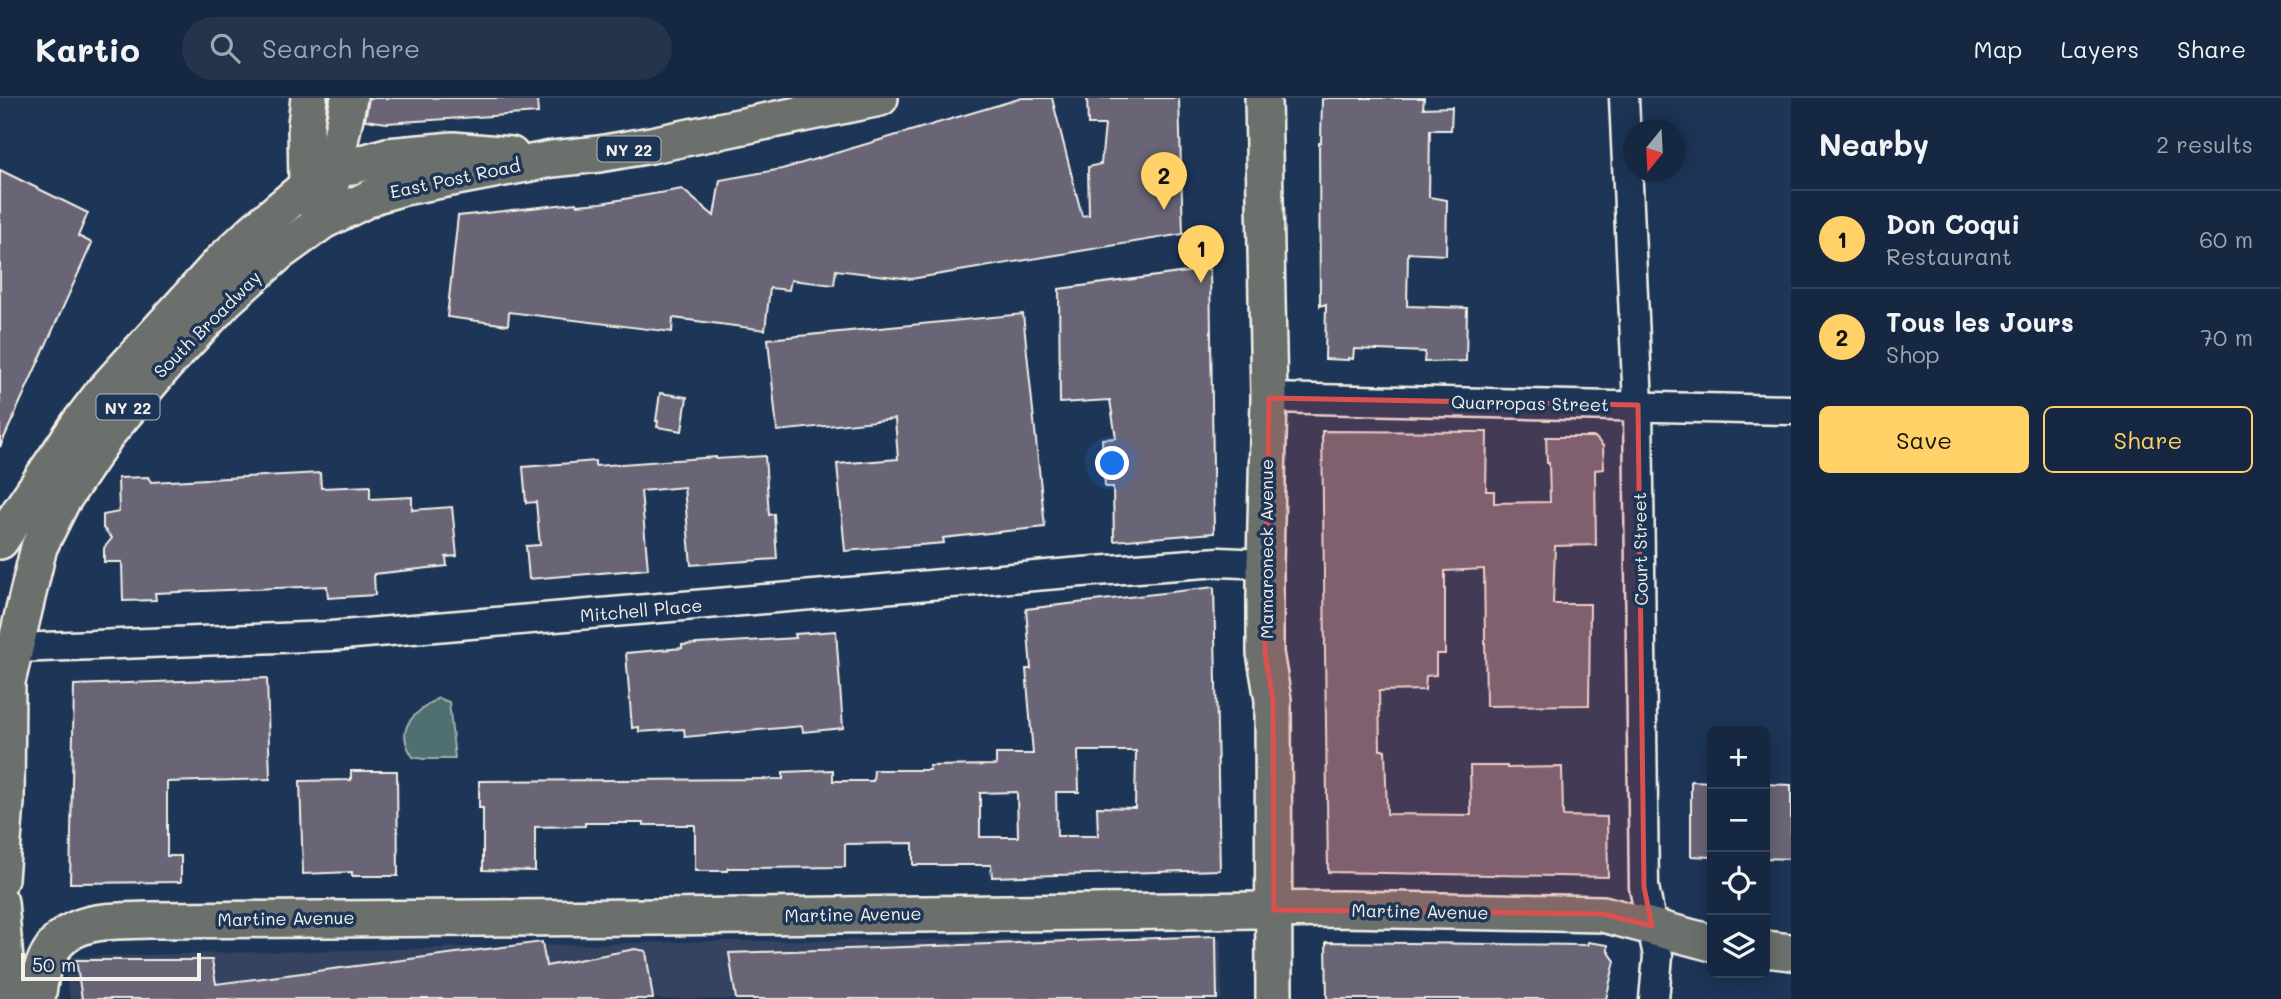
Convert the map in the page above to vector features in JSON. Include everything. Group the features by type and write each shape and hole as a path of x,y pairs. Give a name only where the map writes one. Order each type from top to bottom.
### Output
{"main road":[{"path":"309,98 306,124 321,178 323,221"},
{"path":"321,178 349,98"},
{"name":"East Post Road","path":"323,221 376,195 404,187 552,159 599,155 880,98"},
{"name":"Mamaroneck Avenue","path":"1263,98 1269,398 1265,653 1273,700 1274,999"},
{"name":"East Post Road","path":"321,178 387,156 453,150 552,159"},
{"name":"South Broadway","path":"0,541 78,425 112,382 222,261 254,230 321,178"},
{"name":"South Broadway","path":"0,879 6,803 8,648 39,547 62,501 107,434 166,363 226,300 281,252 323,221"},
{"path":"0,902 5,960 14,999"},
{"name":"Martine Avenue","path":"37,999 43,967 56,946 73,929 94,922 148,919 1274,910 1603,914 1707,942"},
{"path":"1770,950 1791,952"}],"street":[{"name":"Court Street","path":"1624,98 1638,405 1644,887 1658,956 1654,999"},
{"name":"Quarropas Street","path":"1269,398 1791,410"},
{"name":"Mitchell Place","path":"8,648 331,635 1109,570 1219,562 1265,564"}],"highlighted area":[{"path":"1269,398 1638,405 1644,887 1652,926 1603,914 1274,910 1273,700 1265,653"}],"shaded area":[{"path":"1221,938 1222,999 70,999 62,957 719,941"}],"green space":[{"path":"438,698 449,702 455,759 413,757 407,747 406,729 414,716"}],"building":[{"path":"369,98 537,98 538,113 387,123 365,120"},
{"path":"1022,98 1052,98 1082,216 1089,215 1088,167 1101,164 1105,125 1088,125 1087,98 1179,98 1183,234 911,279 836,270 834,285 791,280 789,290 770,288 765,330 673,318 672,332 509,312 508,325 447,317 458,216 576,203 601,203 682,189 714,216 720,180 782,169"},
{"path":"1424,98 1423,108 1452,107 1451,130 1430,130 1429,197 1447,200 1446,255 1408,253 1407,306 1467,308 1466,361 1424,362 1425,352 1354,349 1353,359 1325,359 1326,304 1320,306 1319,143 1322,99"},
{"path":"0,170 88,213 78,236 92,243 0,447"},
{"path":"1210,269 1214,533 1114,541 1113,487 1105,487 1102,439 1116,438 1110,400 1060,403 1059,289"},
{"path":"1023,314 1045,527 943,538 944,543 845,551 837,464 898,459 895,419 777,431 768,339"},
{"path":"660,393 687,397 682,431 657,427"},
{"path":"1322,431 1487,432 1486,491 1494,491 1494,503 1550,502 1546,437 1595,437 1603,446 1604,469 1595,470 1596,545 1555,546 1553,604 1590,604 1589,705 1486,706 1484,569 1445,571 1445,654 1436,654 1436,675 1426,676 1425,690 1379,691 1380,750 1385,750 1387,814 1471,815 1470,766 1562,767 1563,816 1607,817 1608,877 1328,872"},
{"path":"765,456 769,515 774,514 777,559 691,565 684,487 641,491 648,569 529,579 526,546 540,545 536,502 526,503 523,467 595,461 595,466"},
{"path":"320,473 321,488 370,486 370,499 412,497 412,510 452,507 457,556 446,557 447,566 374,574 375,595 328,598 327,586 155,593 156,600 123,601 122,562 104,562 104,548 112,538 103,528 103,515 119,512 118,478 148,477 151,482"},
{"path":"1214,587 1220,870 992,877 991,865 913,865 913,843 845,844 845,867 728,868 727,871 695,871 695,825 585,823 585,826 535,827 535,871 483,870 483,808 479,808 479,781 783,779 783,772 833,770 833,781 873,781 874,770 930,770 929,766 996,765 996,754 1033,754 1026,669 1031,669 1026,609","holes":["1078,751 1136,751 1135,808 1097,807 1098,836 1057,836 1056,792 1079,792","1017,792 1018,837 980,837 980,793"]},
{"path":"836,631 843,728 803,732 802,726 685,737 684,729 639,732 639,727 632,728 626,653 682,648 682,645 796,638 795,634"},
{"path":"267,678 270,779 167,782 167,856 181,856 181,882 70,883 74,685"},
{"path":"351,771 397,771 398,876 352,876 352,872 303,874 300,781 351,780"},
{"path":"1691,781 1707,782 1707,857 1691,856"},
{"path":"1770,784 1791,785 1791,859 1770,858"},
{"path":"1216,936 1217,999 736,999 729,953"},
{"path":"542,942 546,966 635,949 646,951 653,999 82,999 76,960 212,960 216,984"},
{"path":"1326,942 1587,945 1588,942 1608,945 1608,951 1615,961 1606,999 1327,999"}],"place":[{"name":"Tous les Jours","path":"1164,210"},
{"name":"Don Coqui","path":"1201,283"}]}
